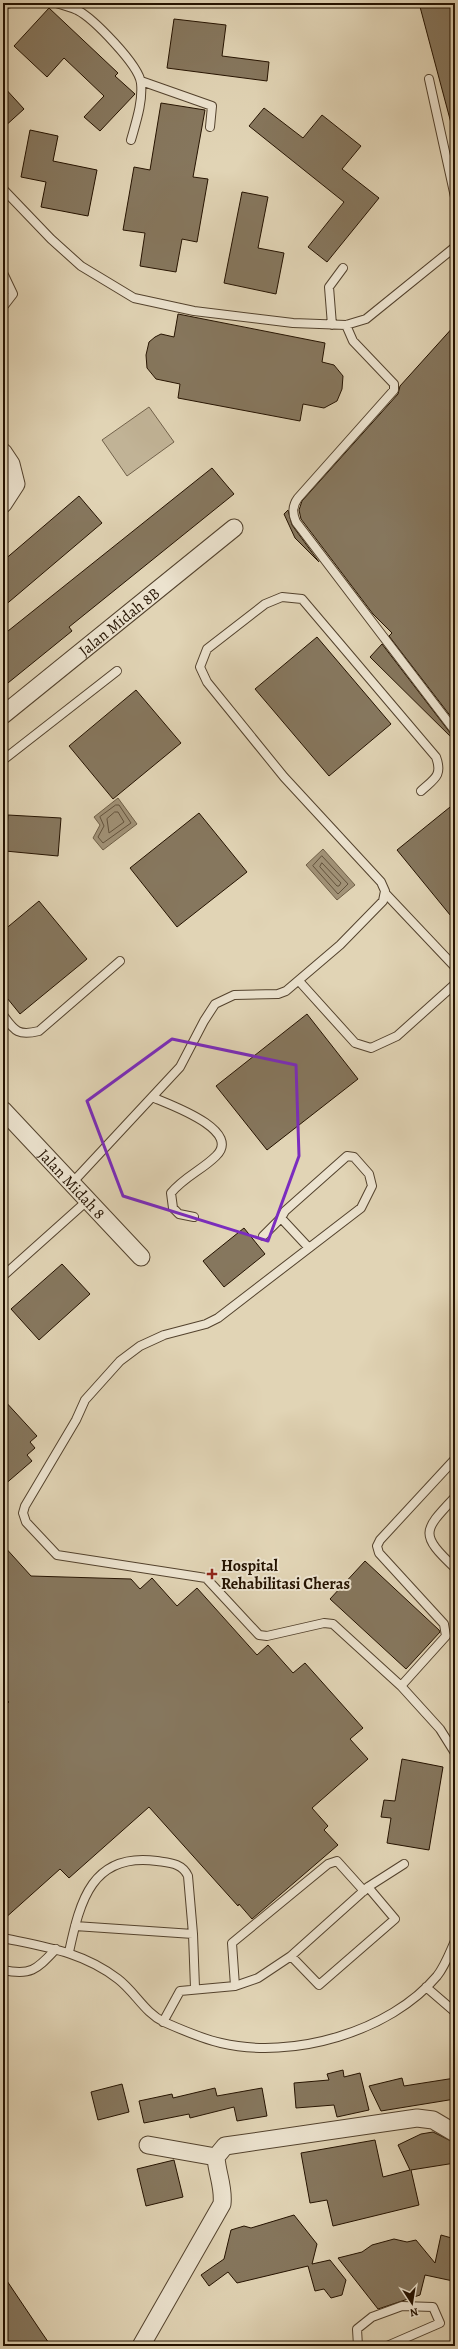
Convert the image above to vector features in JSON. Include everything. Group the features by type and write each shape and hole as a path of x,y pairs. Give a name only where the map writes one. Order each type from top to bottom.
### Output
{"street":[{"path":"3,452 11,464 16,484 3,504"},
{"name":"Jalan Midah 8B","path":"3,715 234,528"},
{"name":"Jalan Midah 8","path":"3,1110 141,1258"},
{"path":"142,2346 222,2204 224,2190 217,2173 216,2157 225,2146 418,2118 433,2120 455,2133"},
{"path":"148,2145 216,2157"}],"lane":[{"path":"3,5 11,3"},
{"path":"56,3 77,10 112,40 134,65 141,81 142,97 131,140"},
{"path":"429,79 455,197"},
{"path":"141,81 212,106 210,128"},
{"path":"3,189 51,239 81,266 134,298 194,311 293,323 346,325 366,319 455,247"},
{"path":"332,325 329,287 343,268"},
{"path":"3,273 13,294 3,307"},
{"path":"346,325 353,341 394,384 394,390 298,498 294,503 293,515 301,529 455,731"},
{"path":"421,791 437,776 440,768 436,757 302,599 282,596 265,604 207,649 200,667 207,682 284,777 380,882 385,893 455,967"},
{"path":"3,760 117,671"},
{"path":"72,1183 180,1068 204,1020 215,1004 234,995 278,994 286,991 346,939 383,901 385,893"},
{"path":"3,1015 13,1029 25,1035 39,1031 120,961"},
{"path":"299,981 355,1043 371,1048 397,1036 455,984"},
{"path":"152,1097 200,1118 219,1134 222,1142 221,1151 215,1157 184,1179 171,1192 173,1208 179,1214 194,1217"},
{"path":"264,1236 281,1218 284,1211 346,1156 354,1157 370,1174 372,1186 366,1201 360,1208 218,1318 206,1324 158,1338 140,1346 120,1361 85,1400 76,1420 25,1506 23,1513 26,1522 57,1555 206,1578 260,1635 267,1636 324,1623 333,1624 402,1686 440,1729 455,1753"},
{"path":"3,1276 88,1200"},
{"path":"281,1218 309,1248"},
{"path":"402,1686 446,1636 446,1630 444,1624 379,1553 377,1546 380,1540 455,1459"},
{"path":"455,1497 430,1526 429,1538 437,1551 455,1568"},
{"path":"69,1952 83,1897 95,1881 117,1864 144,1860 178,1864 185,1869 188,1876 193,1934 195,1988"},
{"path":"235,1986 232,1944 328,1864 337,1861 394,1919 319,1985 291,1956"},
{"path":"163,2022 180,1990 235,1986 258,1978 291,1956 366,1889 404,1864"},
{"path":"75,1926 193,1934"},
{"path":"3,1938 69,1952 89,1960 119,1980 143,2006 163,2022 221,2043 256,2047 290,2046 343,2036 398,2011 438,1975 455,1941"},
{"path":"3,1970 19,1973 28,1972 37,1968 56,1949"},
{"path":"449,1955 455,1962"},
{"path":"426,1987 455,2012"},
{"path":"358,2346 357,2329 372,2317 402,2306 433,2307 440,2323 387,2346"}],"highlighted area":[{"path":"172,1039 296,1065 299,1156 268,1241 123,1196 87,1101"}],"shaded area":[{"path":"149,407 174,442 127,476 102,440"}],"water":[{"path":"118,798 137,824 103,850 93,838 100,825 94,817"},
{"path":"323,849 355,885 337,900 306,865"}],"building":[{"path":"419,3 455,3 455,123 451,123"},
{"path":"49,8 118,73 115,76 135,94 100,131 84,117 104,96 64,58 47,77 14,46"},
{"path":"174,19 226,25 222,56 269,62 267,81 167,68"},
{"path":"3,86 24,109 3,128"},
{"path":"161,103 205,110 193,177 208,179 197,242 182,239 176,272 140,266 145,233 123,230 134,167 150,170"},
{"path":"264,108 303,138 322,115 361,146 342,169 379,198 327,262 308,247 344,202 249,126"},
{"path":"30,130 58,136 53,161 97,170 88,216 41,207 46,182 21,177"},
{"path":"242,192 268,197 258,248 284,253 276,294 224,283"},
{"path":"178,314 325,343 322,362 334,365 343,376 342,389 337,401 324,408 303,404 300,421 178,398 180,384 156,379 147,368 146,355 149,342 155,337 161,334 174,337"},
{"path":"455,325 455,722 389,636 392,633 373,614 301,519 299,510 302,501 398,394 400,386"},
{"path":"212,468 234,494 69,627 72,631 3,687 3,635"},
{"path":"79,496 102,523 3,607 3,561"},
{"path":"288,510 292,525 319,562 295,538 284,514"},
{"path":"317,637 391,724 329,776 255,689"},
{"path":"382,644 451,734 455,736 455,741 370,657"},
{"path":"136,690 181,743 113,799 69,746"},
{"path":"455,803 455,921 397,850"},
{"path":"199,813 247,872 177,927 130,868"},
{"path":"8,815 61,818 58,856 5,851"},
{"path":"39,901 87,959 20,1014 3,993 3,931"},
{"path":"307,1014 358,1079 267,1150 216,1086"},
{"path":"244,1228 265,1254 224,1287 203,1261"},
{"path":"62,1264 90,1294 39,1340 11,1309"},
{"path":"3,1399 37,1436 30,1442 35,1448 27,1455 32,1461 3,1486"},
{"path":"3,1545 31,1576 131,1579 140,1589 152,1578 177,1606 197,1588 257,1655 268,1645 293,1673 305,1663 363,1728 350,1739 368,1759 312,1808 328,1826 324,1830 338,1845 252,1919 239,1904 238,1906 149,1807 69,1878 60,1869 3,1920 3,1708 9,1702 3,1696"},
{"path":"365,1561 440,1632 406,1669 330,1599"},
{"path":"402,1759 443,1767 429,1850 387,1843 391,1818 381,1817 384,1800 395,1801"},
{"path":"343,2070 344,2077 360,2073 369,2110 337,2117 334,2105 296,2108 294,2083 329,2080 327,2074"},
{"path":"402,2078 404,2086 455,2078 455,2099 381,2111 369,2086"},
{"path":"122,2084 129,2112 98,2120 91,2092"},
{"path":"215,2088 217,2096 262,2088 267,2116 237,2121 234,2107 190,2118 189,2114 144,2123 139,2101 172,2094 173,2098"},
{"path":"433,2132 455,2143 455,2163 411,2170 419,2205 333,2226 327,2200 310,2203 301,2153 375,2140 383,2177 410,2170 398,2145 421,2134"},
{"path":"174,2160 183,2197 146,2206 137,2169"},
{"path":"294,2215 317,2244 312,2264 330,2260 346,2280 342,2295 331,2298 324,2289 315,2291 308,2266 237,2283 228,2272 209,2286 201,2275 224,2259 231,2230 244,2226 251,2228"},
{"path":"441,2235 455,2239 453,2281 425,2275 420,2295 378,2309 338,2258 362,2252 372,2245 394,2239 407,2242 416,2240 435,2263"},
{"path":"3,2275 42,2333 51,2346 3,2346"}],"place":[{"name":"Hospital Rehabilitasi Cheras","path":"212,1574"}]}
